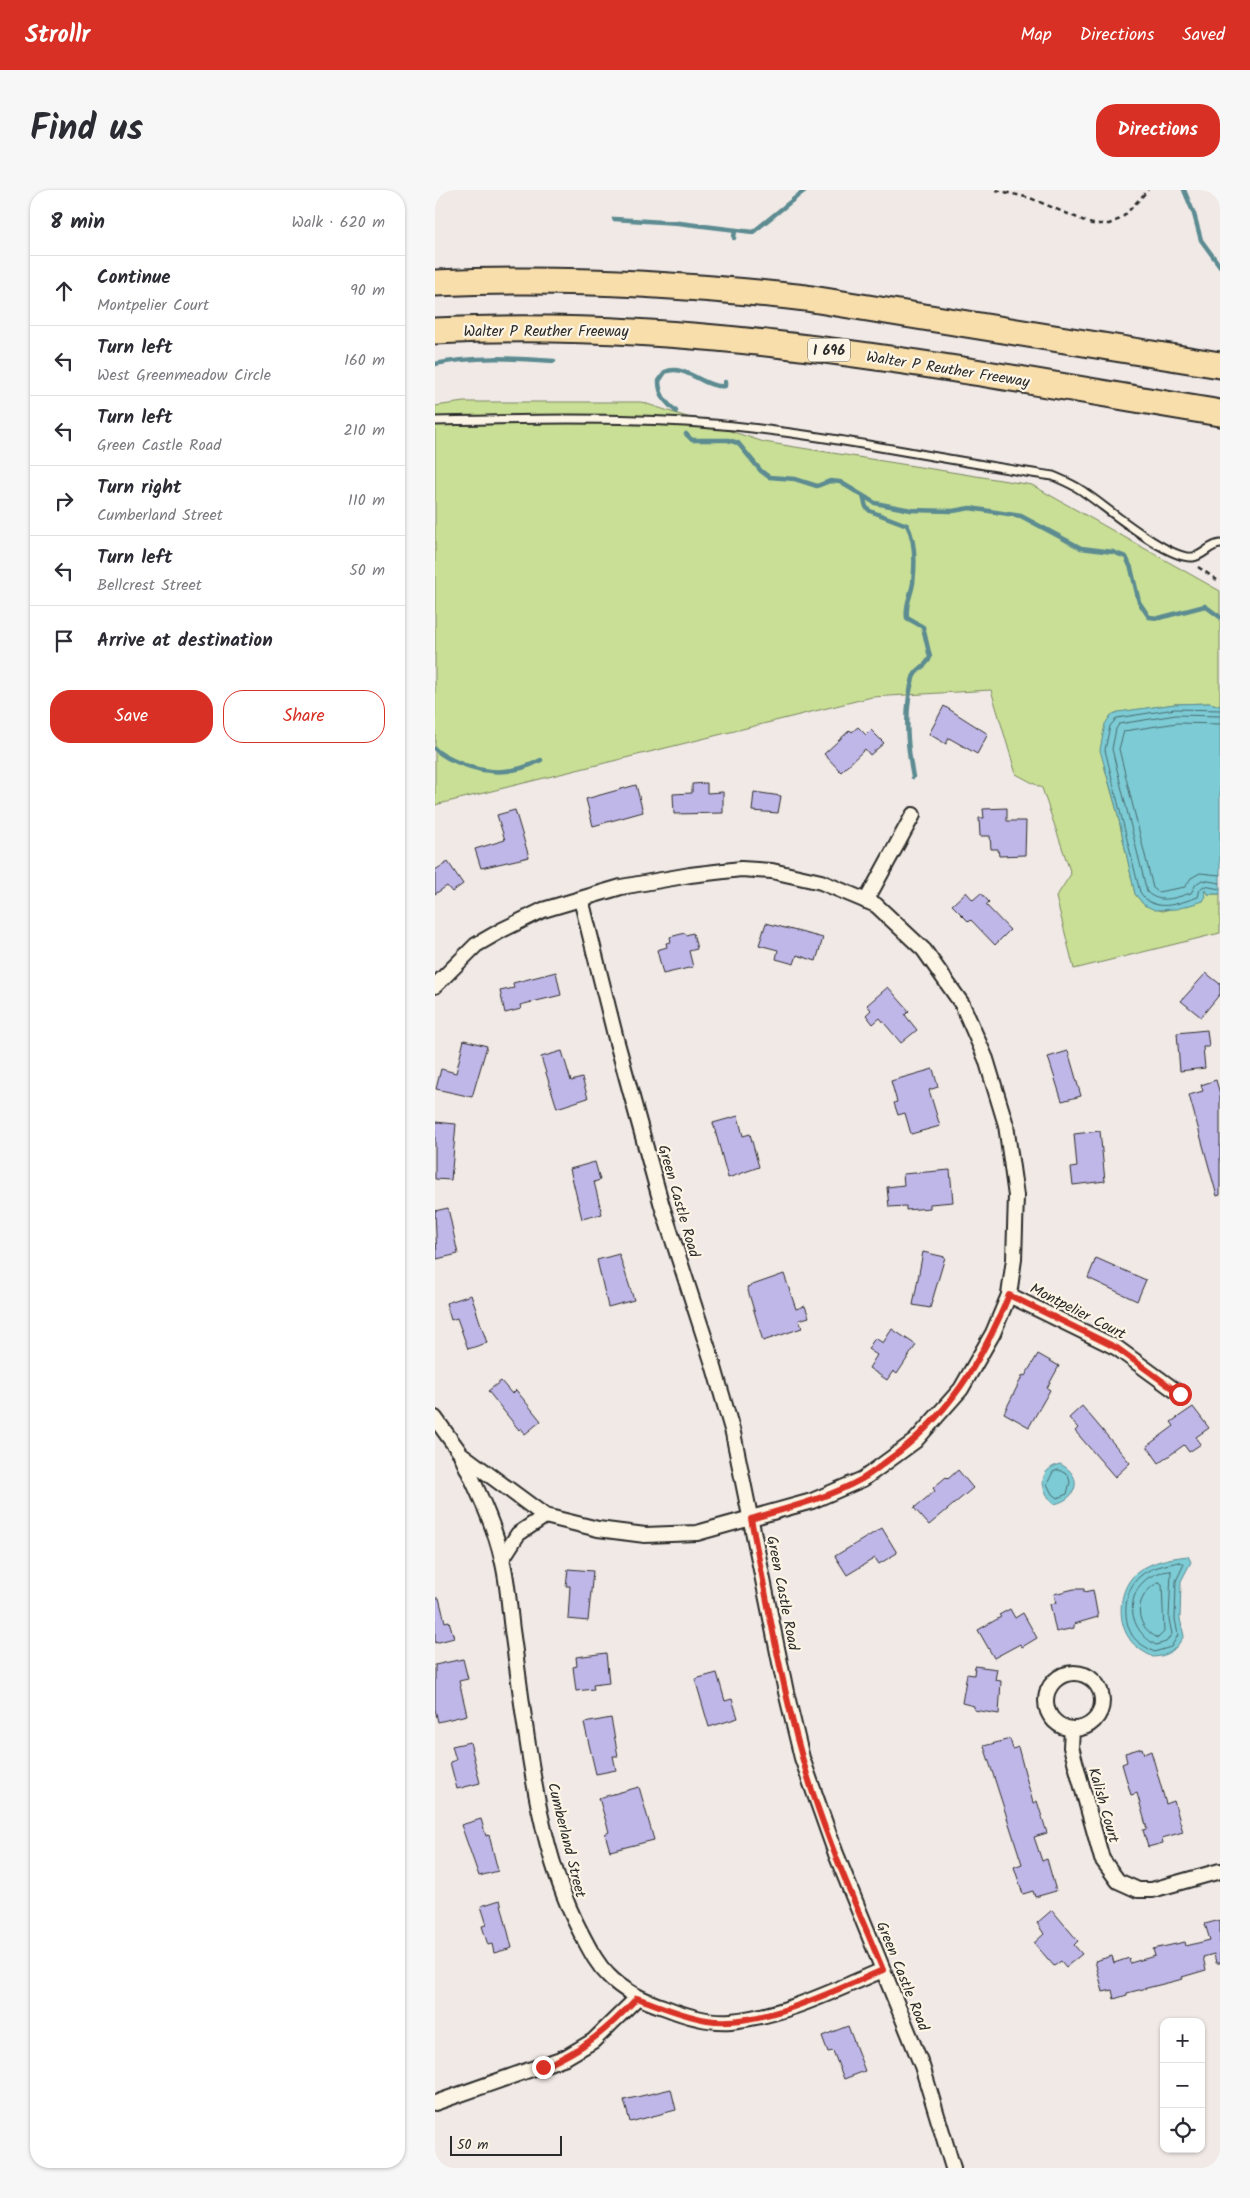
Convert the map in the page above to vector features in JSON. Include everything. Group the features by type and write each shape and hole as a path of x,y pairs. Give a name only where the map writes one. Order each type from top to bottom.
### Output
{"highway":[{"path":"435,283 581,281 693,286 750,291 815,299 1220,364"},
{"name":"Walter P Reuther Freeway","path":"435,331 566,329 733,338 844,352 1220,413"}],"street":[{"path":"866,901 913,815"},
{"path":"435,986 477,945 502,930 543,910 621,887 741,869 773,871 821,882 876,904 924,950 962,1004 986,1059 1005,1125 1016,1196 1014,1259 1009,1295 993,1333 961,1389 915,1441 863,1479 811,1501 751,1519 697,1532 645,1535 599,1529 545,1516 461,1454 435,1418"},
{"name":"Green Castle Road","path":"581,899 616,1039 662,1206 713,1364 733,1433 786,1692 802,1758 835,1854 922,2066 953,2168"},
{"name":"Montpelier Court","path":"1009,1295 1117,1348 1180,1394"},
{"name":"Cumberland Street","path":"461,1454 485,1506 502,1559 527,1736 540,1804 567,1906 594,1958 608,1976 637,1998 675,2012 708,2020 730,2021 763,2016 816,1998 883,1970"},
{"path":"502,1559 517,1534 545,1516"},
{"path":"1067,1674 1076,1674 1093,1681 1099,1689 1101,1707 1091,1723 1072,1729 1064,1728 1050,1716 1046,1700 1052,1683 1067,1674"},
{"name":"Kalish Court","path":"1072,1729 1071,1747 1102,1859 1111,1873 1122,1883 1138,1890 1152,1890 1220,1871"},
{"path":"435,2103 566,2057 604,2032 637,1998"}],"lane":[{"path":"435,421 558,420 700,423 783,432 1053,476 1079,488 1147,537 1183,556 1193,557 1211,545 1220,544"}],"path":[{"path":"996,190 1030,198 1092,224 1109,224 1122,218 1147,190"},
{"path":"1183,556 1220,582"}],"green space":[{"path":"464,402 641,402 764,442 1032,485 1220,591 1220,706 1210,703 1175,704 1115,713 1109,718 1105,769 1117,811 1135,894 1144,905 1162,911 1203,901 1203,891 1206,890 1208,894 1220,894 1220,933 1074,969 1056,897 1071,874 1042,788 1016,774 991,690 872,697 435,805 435,406"}],"water":[{"path":"1210,703 1220,706 1220,894 1208,894 1206,890 1204,891 1206,896 1203,901 1177,909 1155,910 1144,905 1135,894 1117,811 1100,750 1105,724 1111,715 1118,712 1175,704"},
{"path":"1060,1464 1072,1474 1075,1486 1069,1497 1054,1504 1046,1493 1043,1481 1047,1471"},
{"path":"1188,1556 1191,1562 1181,1581 1180,1619 1184,1636 1168,1654 1153,1657 1139,1649 1129,1638 1125,1630 1121,1612 1123,1594 1132,1578 1143,1568 1162,1561"}],"building":[{"path":"944,706 988,734 977,754 949,738 946,744 929,734"},
{"path":"858,727 866,735 871,730 884,743 870,755 865,749 841,772 824,754 850,730 852,732"},
{"path":"707,783 707,793 723,792 723,813 674,814 673,794 692,793 692,784"},
{"path":"636,785 643,812 593,826 586,799"},
{"path":"754,792 781,796 778,813 752,811"},
{"path":"1007,808 1007,821 1026,821 1025,855 999,856 998,849 991,849 990,836 980,836 979,818 984,818 983,809"},
{"path":"515,810 529,857 481,868 475,849 505,840 497,815"},
{"path":"448,862 463,884 452,892 447,886 435,894 435,870"},
{"path":"966,892 973,900 981,893 989,902 986,905 1010,930 995,945 971,920 969,922 952,905"},
{"path":"766,923 823,938 816,961 797,955 794,964 776,959 778,950 759,945"},
{"path":"685,933 686,935 693,933 697,949 689,951 693,967 663,974 657,950 667,947 666,943 671,942 670,937"},
{"path":"556,972 561,995 520,1005 521,1009 505,1013 500,991 514,988 513,983"},
{"path":"1206,973 1220,984 1220,994 1201,1017 1181,1001"},
{"path":"888,987 909,1011 905,1015 917,1030 901,1043 880,1018 873,1024 866,1015 871,1010 867,1005"},
{"path":"1207,1030 1209,1047 1203,1047 1205,1068 1180,1071 1177,1033"},
{"path":"464,1040 487,1046 472,1097 436,1089 441,1069 456,1073"},
{"path":"562,1051 571,1081 582,1078 588,1098 557,1108 541,1057"},
{"path":"1068,1051 1081,1096 1062,1101 1048,1057"},
{"path":"933,1069 938,1087 929,1090 940,1126 911,1134 905,1113 898,1115 894,1103 897,1102 891,1081"},
{"path":"1216,1080 1220,1094 1220,1195 1217,1196 1189,1095 1203,1091 1201,1085"},
{"path":"738,1116 743,1136 750,1134 759,1167 728,1178 713,1123"},
{"path":"435,1122 456,1124 451,1180 435,1179"},
{"path":"1100,1131 1105,1181 1073,1185 1071,1168 1077,1167 1074,1134"},
{"path":"595,1162 600,1180 594,1182 602,1214 582,1219 570,1169"},
{"path":"950,1170 953,1202 930,1204 930,1208 906,1210 906,1206 889,1207 887,1187 904,1185 903,1174"},
{"path":"448,1208 458,1254 437,1259 435,1211"},
{"path":"923,1252 945,1257 930,1308 913,1305"},
{"path":"619,1254 634,1300 608,1307 597,1260"},
{"path":"1096,1258 1146,1280 1137,1301 1088,1278"},
{"path":"784,1274 796,1309 805,1306 809,1317 799,1320 802,1328 763,1341 747,1287"},
{"path":"471,1295 487,1343 468,1349 457,1318 451,1320 446,1303"},
{"path":"892,1329 916,1345 897,1374 893,1371 887,1380 869,1368 877,1355 868,1349 875,1338 883,1343"},
{"path":"1038,1354 1059,1366 1047,1388 1050,1390 1029,1427 1004,1413 1023,1375 1025,1376"},
{"path":"501,1381 512,1394 516,1390 541,1421 525,1434 521,1428 519,1430 488,1391"},
{"path":"1082,1406 1130,1463 1115,1477 1075,1431 1078,1428 1069,1418"},
{"path":"1193,1407 1209,1428 1196,1437 1201,1444 1189,1452 1184,1445 1159,1463 1147,1446 1174,1426 1171,1422"},
{"path":"958,1470 973,1488 929,1525 914,1508 935,1491 933,1488"},
{"path":"882,1528 897,1553 879,1564 875,1558 847,1575 835,1556"},
{"path":"568,1569 593,1571 588,1621 568,1619 570,1586 566,1586"},
{"path":"1074,1589 1084,1589 1084,1592 1093,1590 1098,1617 1074,1624 1074,1628 1056,1632 1050,1604 1056,1603 1054,1594"},
{"path":"435,1598 439,1598 445,1622 449,1621 454,1638 435,1643"},
{"path":"1010,1609 1015,1618 1023,1613 1037,1638 1022,1647 1020,1644 994,1658 978,1630 1001,1617 999,1615"},
{"path":"606,1653 609,1683 593,1685 594,1689 576,1691 573,1667 577,1666 576,1657"},
{"path":"463,1659 468,1679 459,1681 467,1715 438,1722 435,1709 435,1665"},
{"path":"975,1666 997,1669 995,1680 1001,1681 999,1714 974,1710 974,1706 962,1703 967,1674 974,1675"},
{"path":"717,1673 725,1701 732,1699 738,1718 709,1727 695,1679"},
{"path":"611,1718 618,1756 613,1756 616,1770 596,1774 584,1723"},
{"path":"1010,1739 1013,1749 1018,1747 1033,1803 1037,1801 1047,1833 1034,1837 1042,1861 1047,1859 1056,1891 1035,1897 1033,1891 1023,1894 1014,1867 1022,1864 984,1746"},
{"path":"470,1742 480,1783 457,1789 450,1762 456,1760 452,1746"},
{"path":"1142,1748 1144,1754 1151,1751 1166,1804 1174,1801 1183,1832 1162,1838 1163,1843 1148,1847 1143,1830 1147,1829 1137,1793 1131,1795 1122,1764 1127,1762 1125,1753"},
{"path":"639,1787 654,1840 610,1851 605,1834 609,1832 599,1798"},
{"path":"481,1819 486,1836 489,1835 498,1871 479,1876 461,1825"},
{"path":"500,1900 512,1948 494,1953 492,1944 488,1945 482,1926 487,1925 481,1906"},
{"path":"1052,1910 1078,1941 1074,1945 1082,1954 1066,1967 1061,1961 1054,1966 1034,1943 1044,1934 1037,1923"},
{"path":"1220,1920 1220,1963 1216,1963 1214,1954 1203,1957 1206,1970 1182,1977 1183,1979 1127,1993 1127,1995 1114,1999 1112,1990 1103,1992 1095,1961 1112,1956 1114,1963 1129,1958 1130,1963 1155,1956 1153,1949 1185,1942 1186,1946 1210,1940 1205,1924"},
{"path":"848,2026 865,2071 844,2079 833,2051 828,2052 822,2036"},
{"path":"671,2089 676,2110 630,2122 624,2100"}],"waterway":[{"path":"614,219 679,223 753,232 805,190"},
{"path":"1184,190 1194,214 1201,240 1220,266"},
{"path":"734,238 735,230"},
{"path":"435,364 479,359 554,361"},
{"path":"676,411 666,402 660,390 659,381 665,372 680,371 717,386 725,386 725,382"},
{"path":"686,434 692,440 728,440 738,443 761,471 769,477 795,479 817,486 830,481 840,482 875,503 911,510 953,511 970,508 1021,516 1081,548 1113,552 1126,557 1131,568 1139,602 1149,617 1159,618 1205,606 1220,617"},
{"path":"863,496 866,507 870,511 907,525 912,538 914,576 907,604 907,618 923,627 930,657 927,663 914,675 908,702 908,740 913,777"},
{"path":"435,749 444,756 472,768 482,770 512,770 541,760"}],"route":[{"path":"543,2067 566,2057 593,2041 637,1998 675,2012 708,2020 730,2021 763,2016 816,1998 883,1970 835,1854 802,1758 786,1692 751,1519 811,1501 863,1479 915,1441 961,1389 993,1333 1009,1295 1117,1348 1180,1394"}]}
